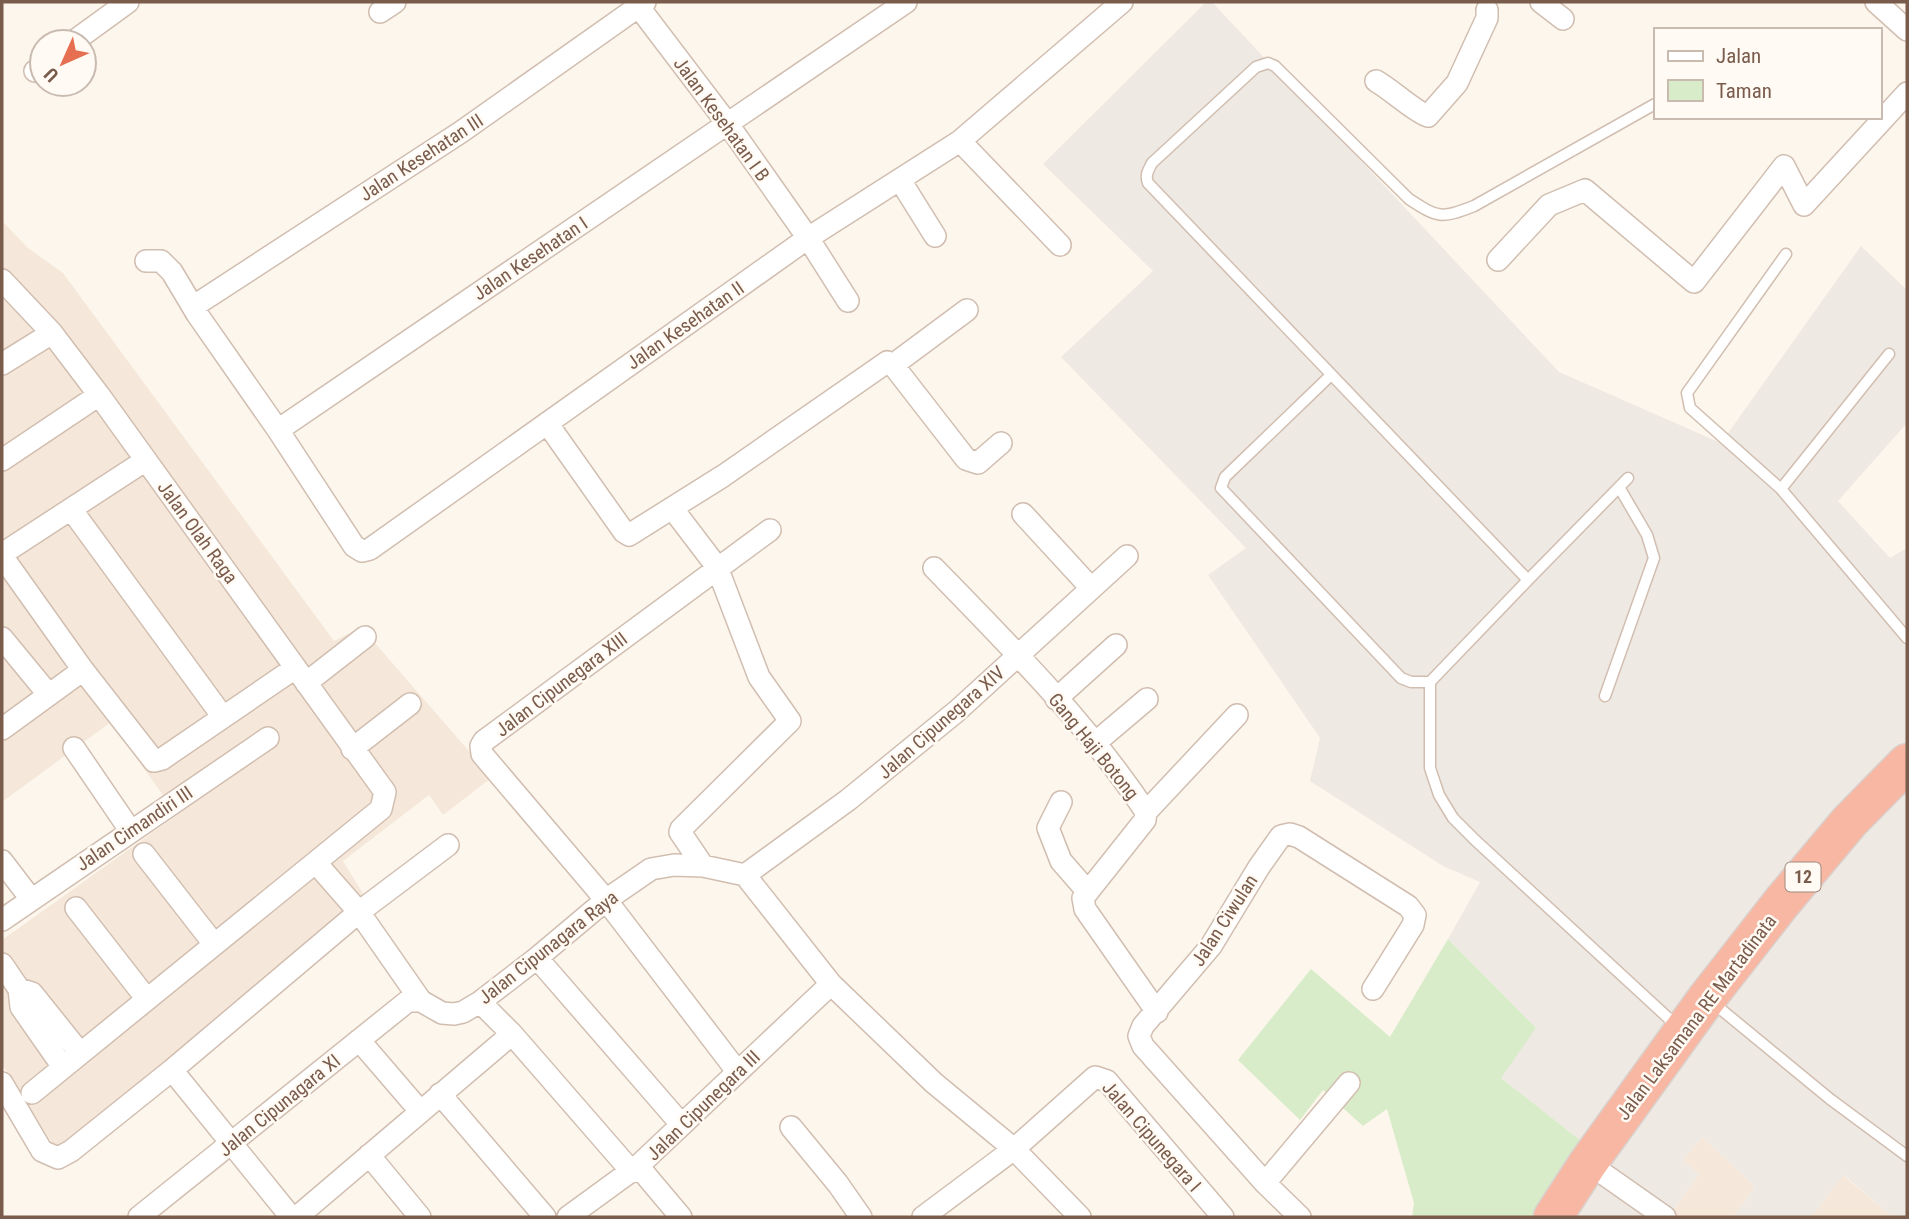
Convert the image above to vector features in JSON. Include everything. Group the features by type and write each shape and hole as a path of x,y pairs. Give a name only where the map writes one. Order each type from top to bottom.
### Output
{"highway":[{"name":"Jalan Laksamana RE Martadinata","path":"1553,1217 1588,1163 1707,998 1832,842 1907,763"}],"street":[{"path":"93,28 128,2"},
{"name":"Jalan Kesehatan I","path":"278,430 906,2"},
{"name":"Jalan Kesehatan II","path":"278,430 354,546 362,551 370,549 808,238 960,141 1122,2"},
{"path":"1541,2 1563,19"},
{"path":"1876,2 1907,30"},
{"name":"Jalan Kesehatan I B","path":"639,3 808,238 848,301"},
{"name":"Jalan Kesehatan III","path":"194,306 461,132 639,3"},
{"path":"1376,81 1428,116 1457,83 1487,18 1488,5"},
{"path":"1498,260 1549,205 1585,190 1694,282 1784,166 1804,205 1907,93"},
{"path":"960,141 1060,244"},
{"path":"900,180 935,236"},
{"path":"146,261 164,262 278,430"},
{"name":"Jalan Olah Raga","path":"2,280 52,333 99,395 385,793 382,809 316,863"},
{"path":"893,365 967,310"},
{"path":"2,364 52,333"},
{"path":"547,423 629,536 723,476 887,362 893,365 966,459 978,463 1001,443"},
{"path":"2,460 99,395"},
{"path":"146,460 2,555 83,670 154,761 162,759 223,716 365,637"},
{"path":"672,508 717,567 759,677 790,721 681,829 680,832 703,866"},
{"path":"71,509 223,716"},
{"path":"1023,514 1091,588"},
{"name":"Jalan Cipunegara XIII","path":"606,900 482,754 481,746 484,741 770,530"},
{"name":"Jalan Cipunegara XIV","path":"745,875 848,800 957,711 1127,556"},
{"name":"Gang Haji Botong","path":"934,568 1018,655 1095,743 1146,812 1145,820 1088,891"},
{"path":"2,638 49,695"},
{"path":"1056,699 1116,645"},
{"path":"2,729 83,670"},
{"path":"1095,743 1147,699"},
{"path":"352,748 410,704"},
{"path":"1146,812 1237,715"},
{"name":"Jalan Cimandiri III","path":"2,919 268,738"},
{"path":"74,748 130,830"},
{"path":"1061,802 1048,828 1061,861 1088,891 1083,898 1085,909 1157,1012"},
{"name":"Jalan Ciwulan","path":"1300,1217 1265,1183 1143,1046 1139,1036 1143,1027 1211,946 1281,836 1290,834 1299,837 1408,906 1415,915 1413,925 1373,989"},
{"path":"2,1083 42,1151 58,1158 71,1152 359,912 448,845"},
{"path":"144,854 214,944"},
{"path":"2,861 31,899"},
{"path":"32,1094 146,998 316,863 359,912 421,1000"},
{"name":"Jalan Cipunagara Raya","path":"421,1000 442,1013 463,1012 537,958 606,900 651,869 674,865 703,866 745,875"},
{"path":"745,875 831,984 934,1083 1014,1149 1080,1217"},
{"path":"606,900 737,1071"},
{"path":"76,908 146,998"},
{"path":"537,958 681,1124"},
{"path":"2,964 19,989 21,1007 63,1068"},
{"name":"Jalan Cipunegara III","path":"569,1217 635,1169 831,984"},
{"path":"19,989 32,993 80,1053"},
{"name":"Jalan Cipunagara XI","path":"139,1217 408,1001 421,1000"},
{"path":"480,1002 681,1217"},
{"path":"297,1217 512,1034"},
{"path":"359,1040 420,1111"},
{"path":"172,1070 291,1217"},
{"name":"Jalan Cipunegara I","path":"1014,1149 1095,1077 1101,1077 1223,1217"},
{"path":"1265,1183 1349,1083"},
{"path":"440,1094 545,1217"},
{"path":"791,1127 862,1217"},
{"path":"923,1217 1014,1149"},
{"path":"369,1155 420,1217"},
{"path":"1588,1163 1665,1217"}],"lane":[{"path":"1528,580 1148,183 1146,176 1152,163 1256,66 1268,63 1275,66 1409,199 1433,215 1452,215 1474,206 1654,105"},
{"path":"1786,254 1687,393 1689,408 1781,489 1907,638"},
{"path":"1781,489 1889,354"},
{"path":"1331,375 1225,477 1221,488 1401,678 1411,682 1430,682"},
{"path":"1628,478 1430,682 1430,768 1439,795 1453,818 1475,841 1683,1032"},
{"path":"1605,696 1654,558 1647,535 1619,487"},
{"path":"1707,998 1830,1099 1907,1156"}],"shaded area":[{"path":"1206,2 1212,2 1559,372 1721,443 1861,246 1907,290 1907,423 1838,501 1890,558 1907,548 1907,1217 1893,1217 1844,1175 1811,1217 1733,1217 1755,1187 1703,1137 1682,1160 1699,1174 1668,1217 1541,1217 1589,1147 1500,1077 1536,1028 1448,939 1480,882 1443,866 1310,781 1320,738 1208,575 1246,548 1061,357 1153,271 1043,164"},
{"path":"2,221 28,248 63,273 334,641 361,627 490,779 443,815 429,795 343,861 367,900 62,1159 2,1064 2,940 177,815 111,722 2,802 2,718 5,716 2,712"},
{"path":"1703,1137 1755,1187 1733,1217 1668,1217 1699,1174 1682,1160"},
{"path":"1843,1175 1893,1217 1811,1217"}],"green space":[{"path":"1448,939 1536,1028 1501,1078 1589,1147 1541,1217 1412,1217 1414,1203 1387,1109 1363,1126 1323,1090 1300,1120 1238,1060 1311,969 1390,1037"}]}
